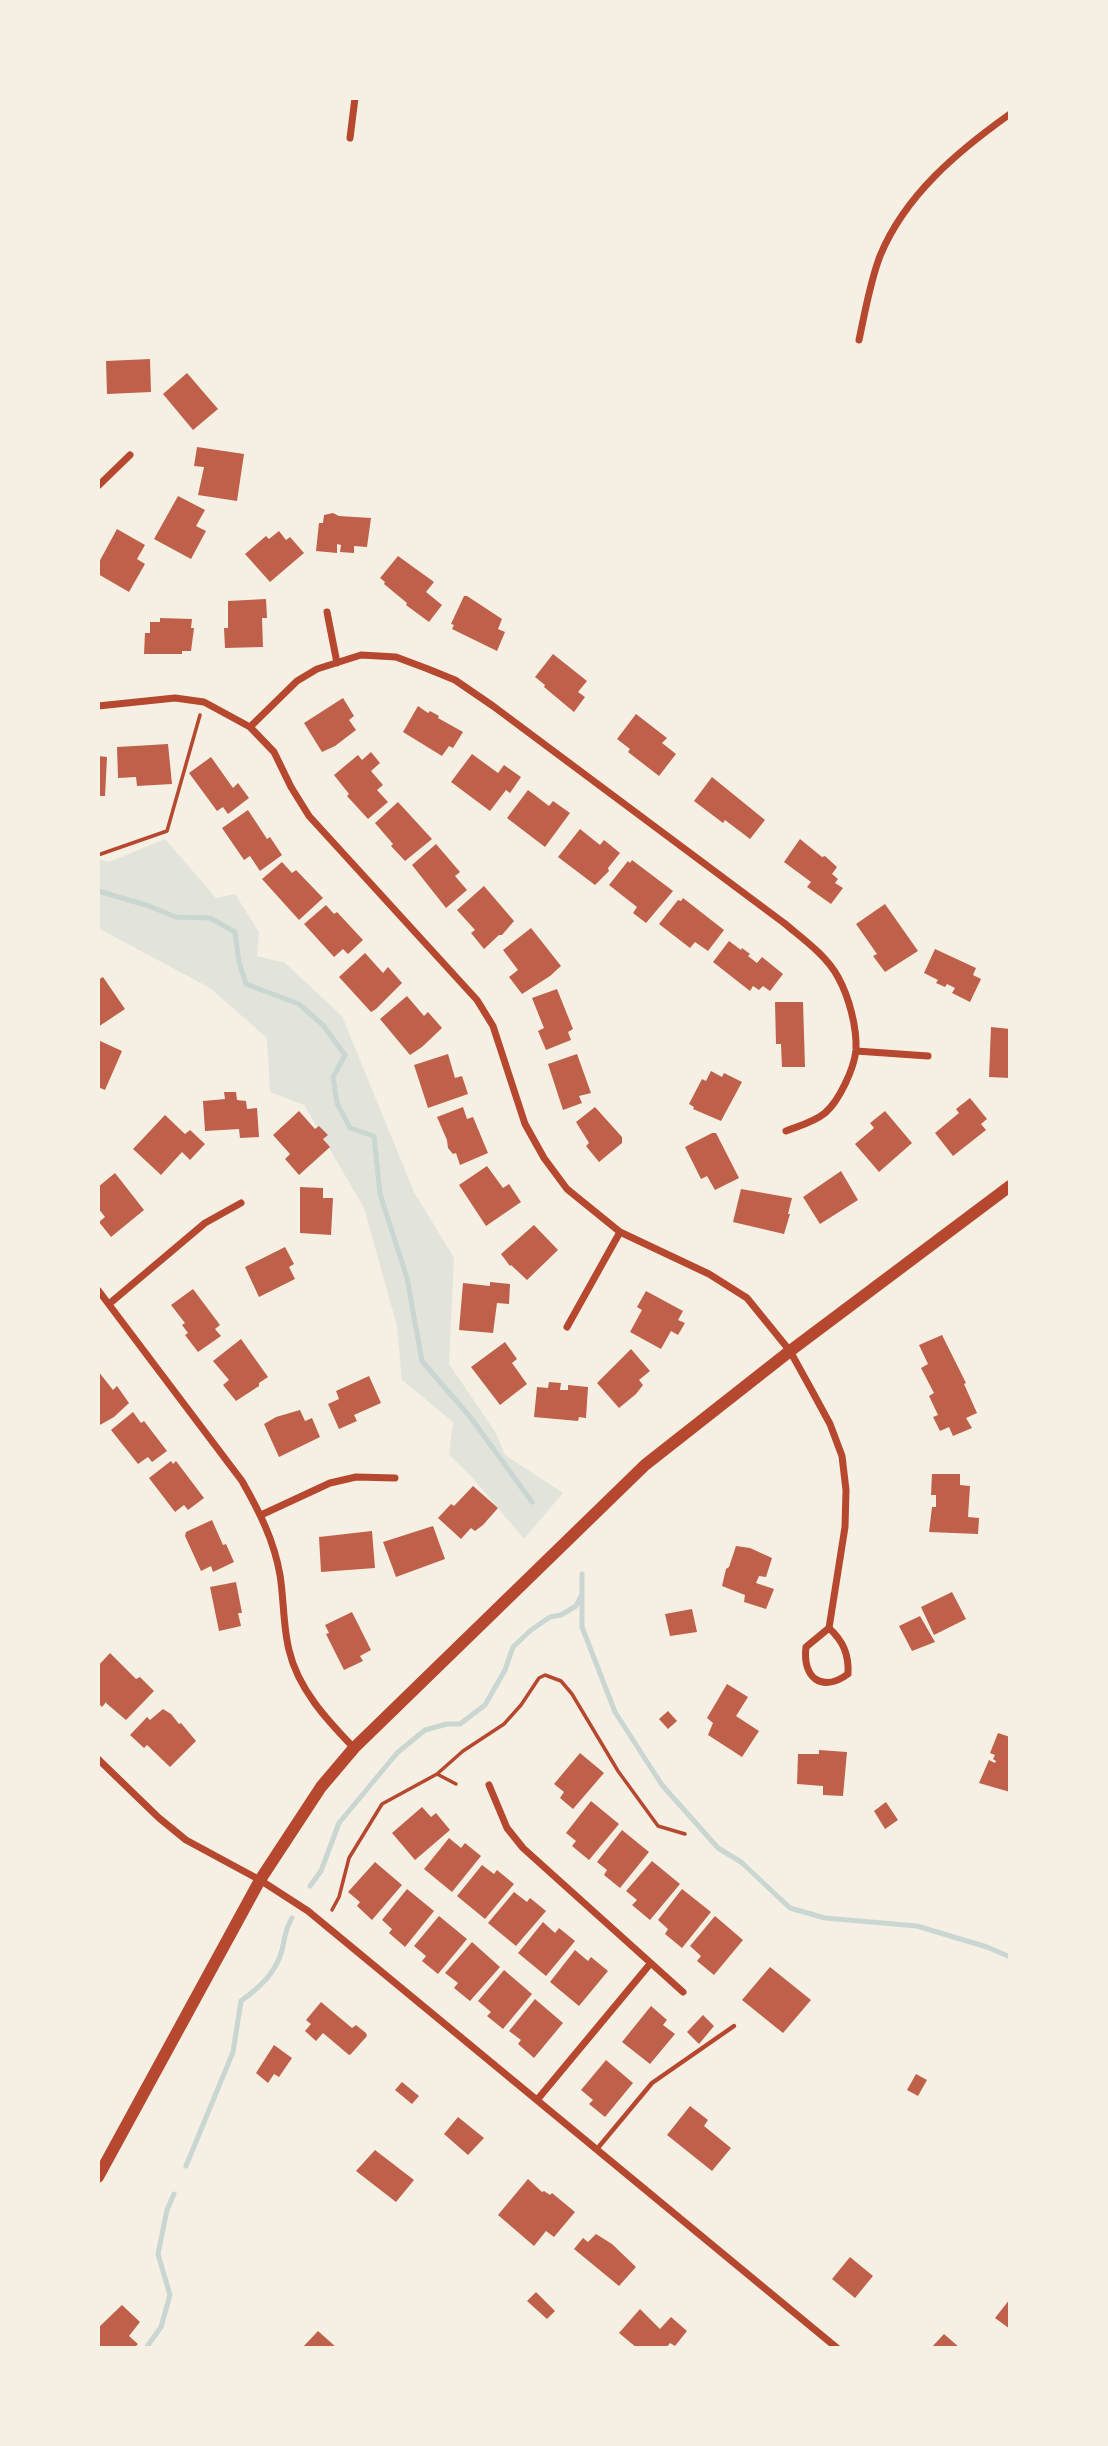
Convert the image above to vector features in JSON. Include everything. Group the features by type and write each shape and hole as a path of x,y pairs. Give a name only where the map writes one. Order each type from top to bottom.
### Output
{"main road":[{"path":"98,2177 260,1880 321,1787 354,1748 645,1465 790,1351 1010,1186"}],"street":[{"path":"349,138 355,98"},
{"path":"859,340 877,264 906,207 943,168 1010,114"},
{"path":"98,486 130,455"},
{"path":"327,612 337,663"},
{"path":"250,727 297,681 317,669 361,655 396,657 455,680 773,915 816,951 837,976 851,1009 856,1051 842,1094 825,1112 786,1131"},
{"path":"98,706 175,698 204,702 250,727 274,752 291,788 309,816 477,1000 493,1027 525,1124 544,1158 567,1189 620,1232 709,1274 747,1298 790,1351 830,1424 842,1455 846,1490 845,1527 829,1628 806,1647 804,1663 809,1674 823,1683 836,1682 848,1674 849,1658 838,1637 829,1628"},
{"path":"856,1051 928,1056"},
{"path":"109,1304 205,1223 241,1203"},
{"path":"567,1327 620,1232"},
{"path":"98,1290 242,1481 272,1541 280,1573 289,1651 307,1692 329,1723 354,1748"},
{"path":"261,1515 330,1483 356,1477 395,1478"},
{"path":"98,1759 186,1840 260,1880 308,1911 837,2348"},
{"path":"489,1785 507,1828 523,1848 683,1992"},
{"path":"537,2100 650,1964"}],"lane":[{"path":"597,2150 652,2083 734,2026"}],"path":[{"path":"98,855 167,831 204,702"},
{"path":"332,1910 339,1897 349,1858 382,1804 437,1774 463,1751 504,1724 539,1678 550,1676 561,1681 572,1693 618,1771 658,1826 685,1834"},
{"path":"437,1774 456,1784"}],"shaded area":[{"path":"165,839 216,898 235,894 259,932 257,956 285,963 342,1016 414,1192 454,1258 449,1364 496,1433 505,1455 563,1493 524,1539 471,1476 449,1455 453,1422 402,1380 397,1326 364,1208 304,1105 270,1092 267,1038 210,988 98,928 98,859 109,862"}],"building":[{"path":"150,359 151,392 107,394 106,361"},
{"path":"187,373 218,409 193,430 163,394"},
{"path":"197,447 244,454 237,501 198,495 204,467 194,466"},
{"path":"178,496 205,510 196,526 206,531 191,559 154,539"},
{"path":"333,513 339,516 371,518 367,547 354,546 354,553 340,552 341,545 337,544 337,553 316,551 319,523 323,523 324,515"},
{"path":"117,529 145,545 137,559 145,564 129,592 98,574 98,564"},
{"path":"279,531 286,540 290,537 304,553 270,582 245,554 266,536 269,539"},
{"path":"398,556 434,582 426,592 442,605 429,622 406,605 407,603 380,578"},
{"path":"464,596 502,619 498,629 505,632 497,651 452,629 454,625 451,624"},
{"path":"266,599 267,618 262,618 263,647 225,648 224,628 228,628 228,601"},
{"path":"160,618 192,619 191,628 194,628 191,651 182,651 182,654 144,654 145,633 150,633 150,622 160,622"},
{"path":"553,654 587,681 578,692 585,697 574,712 535,677"},
{"path":"343,698 354,716 349,720 356,730 322,752 304,723"},
{"path":"418,706 463,732 453,748 449,746 442,756 403,732"},
{"path":"636,714 667,738 662,743 676,754 659,776 628,752 630,749 617,739"},
{"path":"168,744 172,784 137,786 136,777 118,778 117,747"},
{"path":"371,752 380,763 371,771 383,785 377,790 388,802 368,819 347,796 349,794 334,775 358,755 362,760"},
{"path":"472,754 498,773 504,765 521,777 510,793 506,790 490,811 451,782"},
{"path":"98,756 107,757 105,796 98,796"},
{"path":"211,757 233,788 238,783 249,798 228,814 223,807 217,811 189,773"},
{"path":"712,777 765,820 750,839 694,801"},
{"path":"528,790 549,806 553,801 570,813 545,847 507,818"},
{"path":"398,802 432,839 405,861 375,823"},
{"path":"248,810 267,839 270,837 282,855 260,871 250,856 244,860 222,828"},
{"path":"580,829 600,845 604,840 620,853 608,868 609,871 595,885 558,857"},
{"path":"800,839 837,867 832,874 838,879 835,883 843,888 831,904 807,887 811,882 784,862"},
{"path":"436,844 460,872 455,876 467,890 446,908 412,865"},
{"path":"632,860 673,891 646,923 633,913 637,907 609,885 628,861 630,863"},
{"path":"282,862 292,873 296,870 323,898 299,920 262,879"},
{"path":"484,886 514,921 484,949 471,933 475,930 457,910"},
{"path":"683,898 724,930 708,951 695,942 690,948 659,924 678,900"},
{"path":"885,904 918,951 885,972 873,956 877,954 856,924"},
{"path":"326,905 334,914 337,912 363,940 348,954 343,949 334,957 304,924"},
{"path":"531,928 561,966 522,994 509,977 518,970 503,950"},
{"path":"729,941 750,954 748,956 757,963 762,957 783,974 770,991 763,986 759,990 753,986 750,991 713,962"},
{"path":"935,949 976,968 973,975 981,979 970,1002 952,993 955,988 936,983 938,980 924,973"},
{"path":"365,953 383,973 388,967 402,983 371,1012 339,977"},
{"path":"103,977 125,1009 98,1027 98,980"},
{"path":"557,989 573,1029 568,1032 571,1040 546,1050 538,1031 544,1028 532,998"},
{"path":"407,996 424,1016 428,1012 442,1028 410,1055 380,1019"},
{"path":"775,1002 803,1002 805,1067 782,1067 781,1044 776,1044"},
{"path":"991,1027 1010,1029 1010,1078 989,1077"},
{"path":"98,1040 122,1051 105,1090 98,1087"},
{"path":"448,1054 455,1078 462,1076 468,1094 428,1108 414,1065"},
{"path":"577,1054 591,1093 579,1096 582,1103 563,1110 548,1064"},
{"path":"711,1071 722,1077 724,1073 742,1082 721,1121 693,1109 689,1104 702,1079 706,1081"},
{"path":"224,1092 236,1092 237,1100 246,1101 247,1109 257,1108 259,1137 240,1138 239,1129 205,1131 203,1101 225,1099"},
{"path":"970,1098 987,1119 981,1124 986,1130 953,1156 935,1133 959,1113 956,1109"},
{"path":"463,1107 467,1119 473,1117 488,1153 460,1165 456,1153 453,1154 448,1148 437,1117"},
{"path":"595,1107 622,1137 622,1143 599,1162 586,1146 589,1143 576,1122"},
{"path":"299,1111 315,1129 319,1126 328,1135 323,1139 330,1147 299,1175 285,1159 290,1154 273,1135"},
{"path":"885,1111 912,1143 879,1172 855,1144 874,1128 870,1123"},
{"path":"165,1115 185,1134 190,1130 205,1144 190,1160 182,1152 161,1175 133,1149"},
{"path":"716,1133 739,1178 715,1190 707,1176 701,1179 685,1147"},
{"path":"487,1166 503,1188 509,1184 521,1202 486,1226 459,1185"},
{"path":"841,1171 858,1200 820,1224 803,1197"},
{"path":"115,1173 144,1210 111,1237 99,1222 105,1217 98,1208 98,1187"},
{"path":"300,1187 323,1188 323,1198 333,1198 331,1235 300,1233"},
{"path":"741,1189 792,1198 784,1234 733,1222"},
{"path":"534,1225 558,1250 527,1280 510,1266 501,1254"},
{"path":"285,1247 294,1264 289,1267 295,1279 259,1297 245,1267"},
{"path":"490,1282 510,1284 509,1304 497,1303 493,1333 459,1330 463,1283 490,1286"},
{"path":"193,1289 220,1325 215,1329 221,1336 198,1352 185,1335 188,1333 182,1325 185,1323 171,1305"},
{"path":"646,1291 683,1311 678,1320 685,1323 678,1335 671,1331 661,1349 630,1332 642,1310 637,1307"},
{"path":"942,1335 966,1383 964,1384 977,1413 966,1418 972,1428 953,1436 949,1427 940,1431 933,1417 938,1415 929,1396 934,1393 921,1368 928,1364 919,1345"},
{"path":"241,1339 268,1377 236,1401 223,1385 229,1380 213,1361"},
{"path":"505,1342 517,1359 512,1363 527,1384 500,1405 471,1367"},
{"path":"631,1349 650,1371 639,1380 643,1385 636,1394 619,1408 597,1383"},
{"path":"98,1371 113,1390 117,1386 129,1403 114,1417 98,1426"},
{"path":"369,1376 381,1403 354,1415 357,1421 339,1429 328,1404 339,1399 336,1391"},
{"path":"549,1382 561,1383 560,1390 568,1390 568,1385 588,1387 586,1418 579,1417 578,1421 534,1417 537,1387 548,1388"},
{"path":"300,1410 305,1421 312,1418 320,1437 279,1457 264,1424 276,1417"},
{"path":"133,1412 141,1423 144,1421 167,1451 152,1462 148,1457 138,1464 111,1430"},
{"path":"171,1461 173,1464 176,1461 204,1498 188,1510 184,1505 175,1512 149,1478"},
{"path":"932,1474 960,1474 960,1485 970,1486 968,1517 979,1518 978,1534 929,1532 932,1507 936,1507 936,1495 931,1495"},
{"path":"473,1486 498,1508 483,1525 475,1531 471,1528 461,1539 438,1518"},
{"path":"212,1520 234,1562 213,1572 211,1566 201,1571 185,1536 186,1532"},
{"path":"433,1526 445,1559 396,1577 383,1542"},
{"path":"372,1531 375,1568 321,1572 319,1537"},
{"path":"736,1546 750,1548 772,1558 766,1577 759,1576 756,1583 774,1589 766,1609 744,1602 745,1595 722,1586"},
{"path":"236,1582 242,1613 238,1613 241,1626 219,1631 210,1587"},
{"path":"952,1592 966,1619 934,1635 921,1607"},
{"path":"692,1609 697,1632 670,1636 665,1614"},
{"path":"352,1612 371,1650 360,1656 363,1661 344,1670 326,1634 329,1633 325,1625"},
{"path":"920,1616 935,1642 912,1651 899,1626"},
{"path":"110,1653 136,1679 140,1677 154,1691 126,1720 106,1703 107,1701 102,1707 98,1703 98,1666"},
{"path":"727,1684 748,1697 736,1716 759,1731 742,1757 708,1735 713,1723 707,1718"},
{"path":"163,1709 181,1723 196,1741 170,1767 147,1745 144,1748 130,1735 147,1717 150,1720"},
{"path":"668,1711 677,1721 668,1729 659,1719"},
{"path":"998,1733 1010,1737 1010,1792 979,1783 989,1760 995,1763 996,1761 993,1759 995,1755 990,1753"},
{"path":"819,1750 847,1752 843,1796 823,1795 823,1786 797,1784 798,1754 819,1754"},
{"path":"580,1753 604,1773 573,1809 560,1798 564,1792 554,1784"},
{"path":"591,1801 619,1824 589,1860 572,1846 576,1841 566,1833"},
{"path":"886,1802 898,1820 885,1829 874,1811"},
{"path":"422,1807 431,1817 436,1813 450,1830 415,1860 392,1833"},
{"path":"622,1830 649,1852 620,1888 604,1875 607,1870 597,1862"},
{"path":"449,1838 461,1848 465,1843 481,1856 452,1892 424,1869"},
{"path":"652,1861 680,1884 650,1920 632,1905 637,1900 626,1891"},
{"path":"375,1862 402,1885 372,1920 357,1906 360,1902 348,1892"},
{"path":"482,1865 494,1874 497,1870 514,1884 485,1919 457,1896"},
{"path":"407,1889 434,1911 405,1947 389,1933 392,1929 382,1920"},
{"path":"682,1889 711,1912 682,1948 665,1934 668,1929 658,1920"},
{"path":"514,1892 527,1902 530,1898 546,1911 516,1946 488,1923"},
{"path":"439,1916 467,1939 438,1974 422,1961 426,1956 414,1946"},
{"path":"715,1916 743,1940 714,1975 697,1961 701,1956 690,1946"},
{"path":"543,1922 555,1933 559,1928 575,1941 546,1976 518,1953"},
{"path":"472,1942 500,1967 470,2001 454,1988 458,1983 445,1973"},
{"path":"575,1950 588,1961 591,1957 608,1971 579,2006 550,1982"},
{"path":"770,1967 811,2000 783,2033 742,2000"},
{"path":"504,1970 532,1994 503,2029 487,2016 491,2012 478,2001"},
{"path":"535,1999 563,2023 534,2058 518,2044 521,2040 509,2031"},
{"path":"321,2002 352,2028 356,2025 366,2033 367,2036 351,2054 323,2033 316,2041 305,2031 311,2024 306,2020"},
{"path":"651,2006 667,2020 663,2025 675,2034 650,2064 622,2042"},
{"path":"703,2015 714,2026 699,2044 687,2032"},
{"path":"274,2045 292,2058 279,2077 274,2074 268,2083 256,2073"},
{"path":"606,2060 633,2083 605,2117 589,2104 593,2100 581,2090"},
{"path":"916,2074 927,2080 918,2096 907,2090"},
{"path":"402,2082 419,2096 412,2104 395,2090"},
{"path":"690,2106 708,2120 704,2126 731,2148 712,2171 667,2135"},
{"path":"458,2117 484,2138 468,2155 444,2134"},
{"path":"375,2150 414,2180 396,2202 356,2171"},
{"path":"528,2179 542,2192 550,2195 552,2193 575,2212 554,2237 546,2231 534,2246 498,2215"},
{"path":"596,2234 612,2244 636,2267 619,2286 574,2249 583,2238 588,2242"},
{"path":"850,2257 873,2276 855,2298 832,2279"},
{"path":"536,2292 555,2311 547,2319 527,2301"},
{"path":"1010,2299 1010,2329 995,2318"},
{"path":"122,2305 140,2322 129,2336 138,2344 134,2348 98,2348 98,2328"},
{"path":"640,2309 660,2329 671,2317 687,2331 675,2346 670,2343 666,2348 637,2348 619,2333"},
{"path":"318,2331 337,2348 302,2348"},
{"path":"944,2334 960,2348 931,2348"}],"waterway":[{"path":"98,891 176,917 210,918 235,932 239,962 246,984 299,1004 323,1025 345,1055 333,1077 337,1103 350,1128 374,1136 380,1194 407,1278 422,1361 471,1418 532,1502"},
{"path":"582,1574 582,1627 615,1712 662,1785 718,1848 741,1862 790,1908 825,1918 917,1926 987,1947 1010,1957"},
{"path":"310,1886 321,1871 339,1823 397,1753 425,1730 447,1724 460,1724 485,1705 505,1670 513,1647 550,1617 561,1615 576,1606 581,1596"},
{"path":"186,2166 233,2052 241,2001 260,1985 276,1966 292,1918"},
{"path":"146,2348 161,2327 170,2295 158,2254 167,2210 174,2194"}]}
